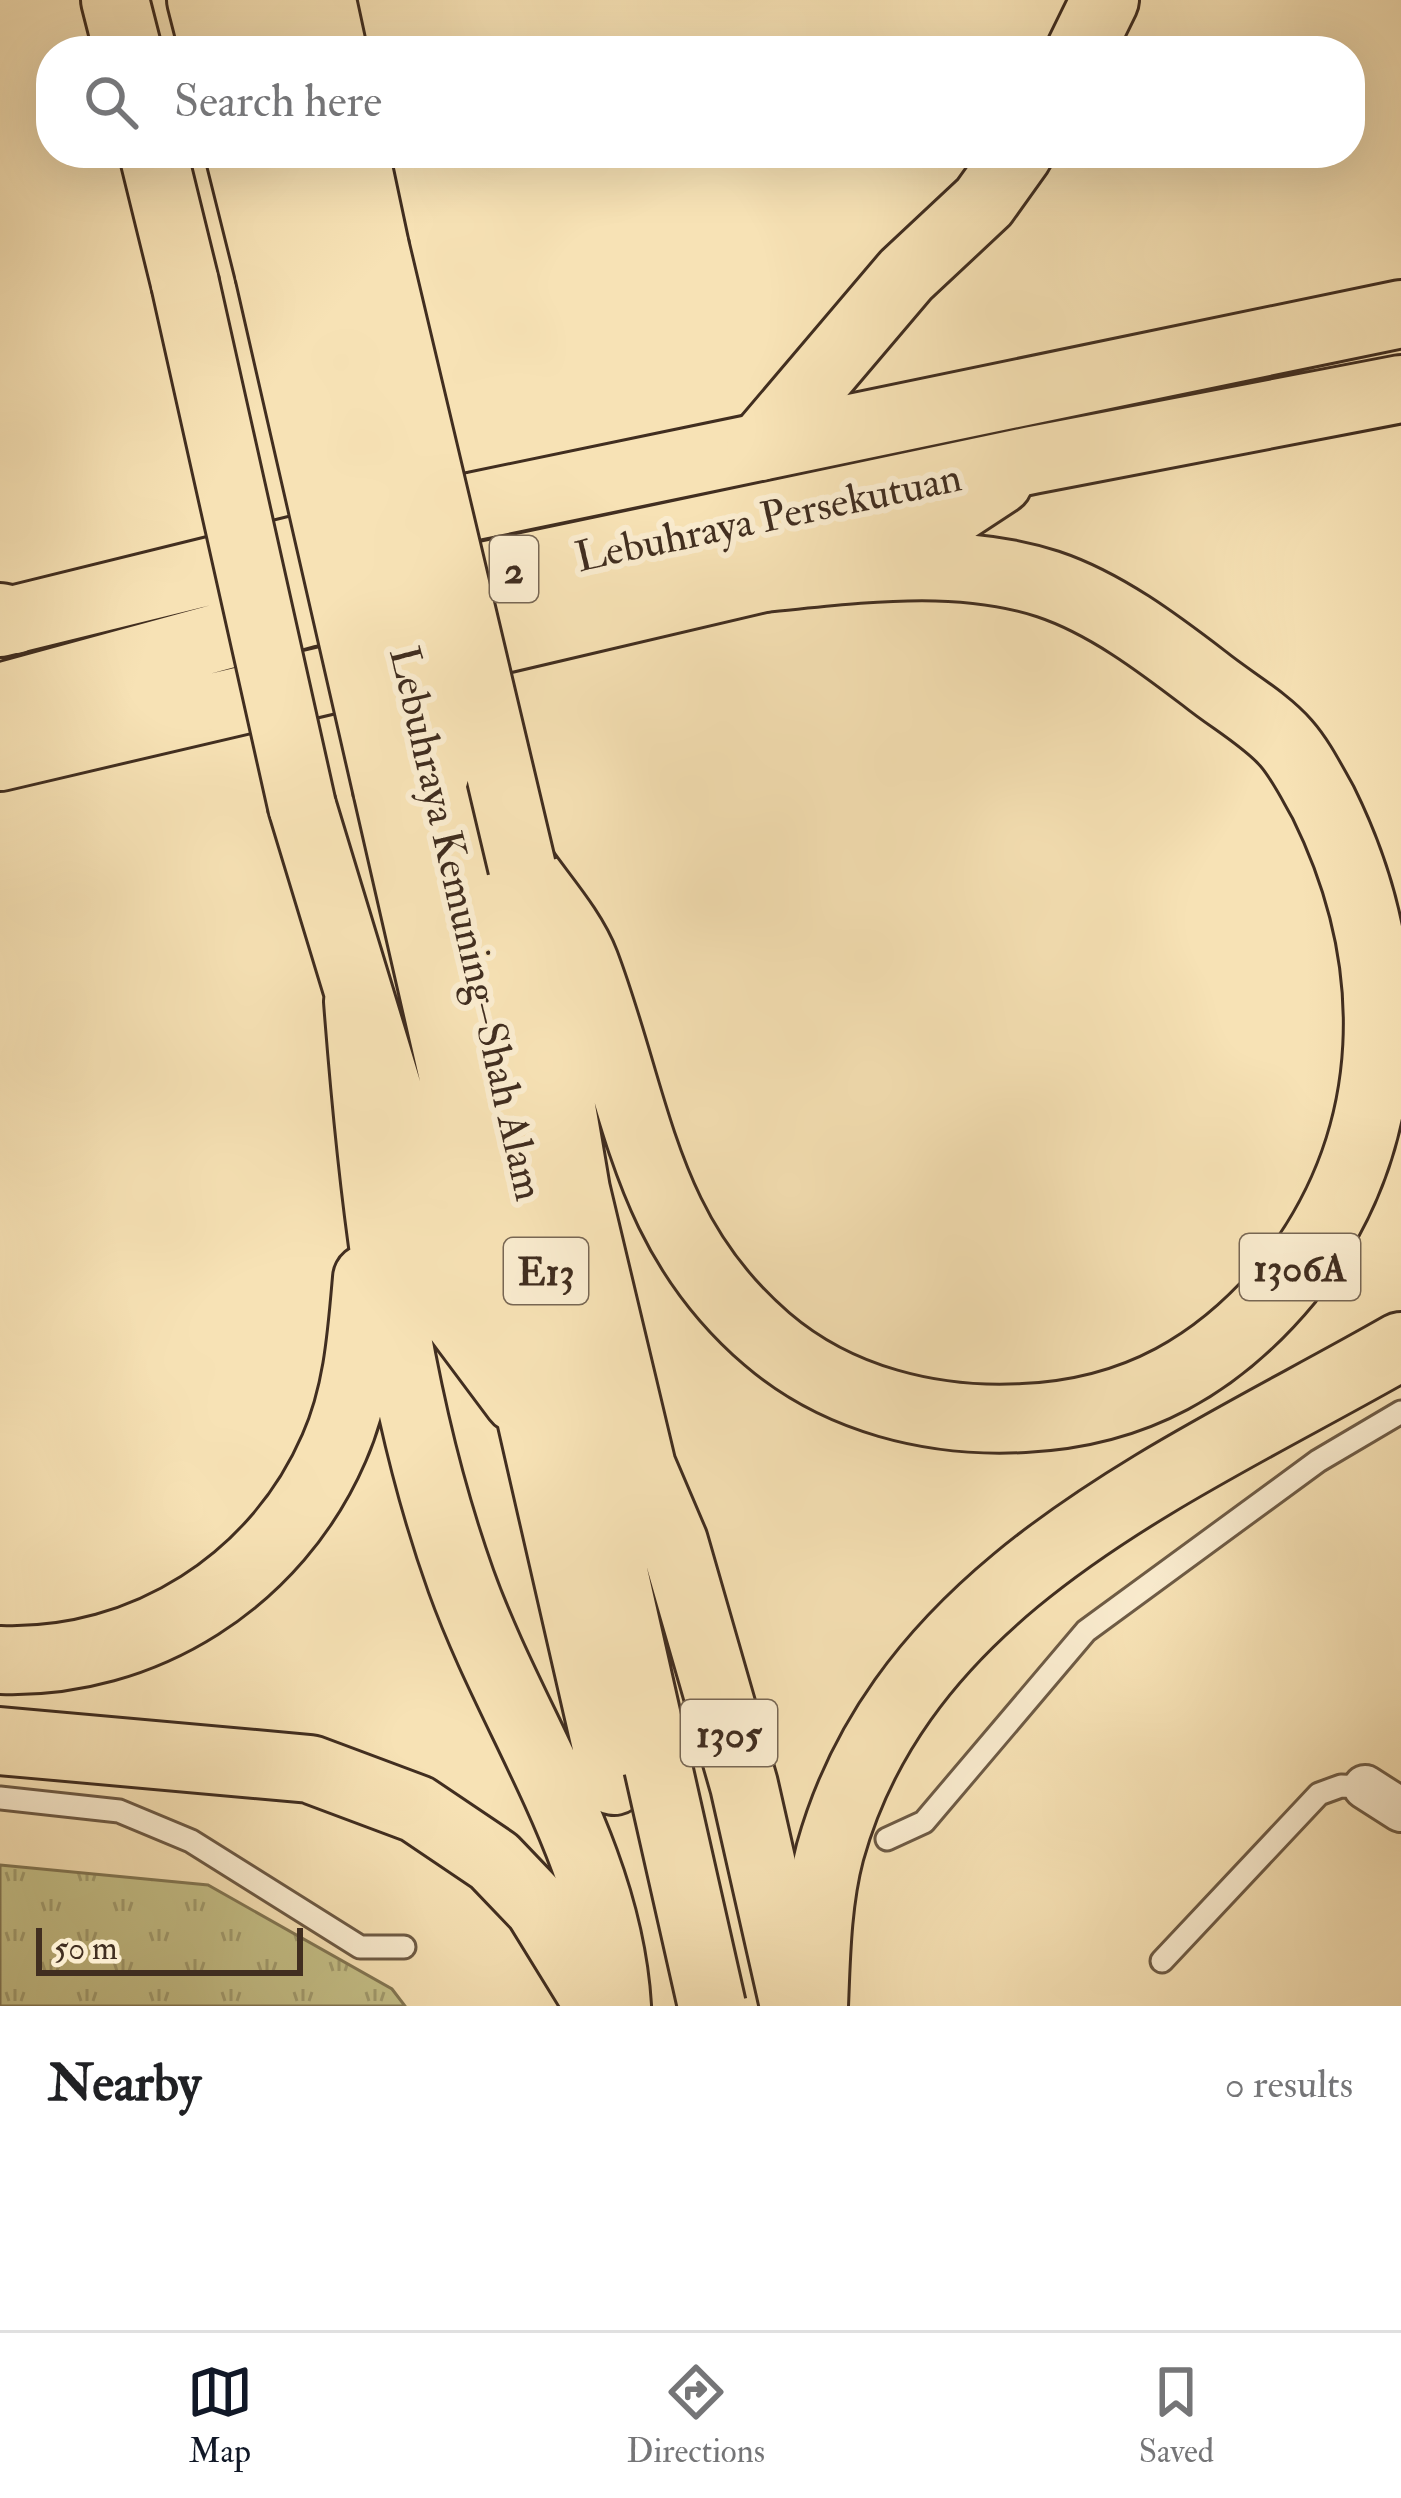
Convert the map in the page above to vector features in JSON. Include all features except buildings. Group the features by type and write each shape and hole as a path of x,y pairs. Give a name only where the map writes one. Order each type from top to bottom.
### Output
{"highway":[{"path":"115,0 124,36"},
{"path":"201,0 210,36"},
{"path":"260,0 268,36"},
{"path":"322,0 330,36"},
{"path":"1087,36 1105,0"},
{"path":"157,168 302,806 358,1000 458,1320 530,1416"},
{"path":"250,168 321,260"},
{"path":"299,168 321,260 522,866 576,1190 642,1467 629,1640"},
{"path":"321,260 350,168"},
{"path":"760,447 906,275 984,202 1008,168"},
{"name":"Lebuhraya Kemuning–Shah Alam","path":"321,260 411,782 530,1416 636,1774 712,2006"},
{"name":"Lebuhraya Persekutuan","path":"4,620 475,506 1401,314"},
{"name":"Lebuhraya Persekutuan","path":"0,697 308,613 1032,460 1401,389"},
{"path":"0,757 900,546 1032,460"},
{"name":"1306A","path":"522,866 583,956 649,1174 700,1271 769,1341 855,1394 968,1421 1080,1416 1162,1388 1252,1325 1328,1232 1358,1174 1381,1110 1390,1041 1389,966 1353,849 1286,742 1148,635 1051,585 976,569 889,565 763,578"},
{"name":"Lebuhraya Kemuning–Shah Alam","path":"411,782 629,1640 636,1774 665,2006"},
{"path":"358,1000 374,1203 422,1445 462,1582 579,1845 614,1959 617,2006"},
{"path":"0,1660 103,1651 191,1615 263,1556 303,1504 335,1448 358,1371 374,1203"},
{"path":"814,2006 830,1853 890,1710 943,1644 1061,1540 1401,1346"},
{"name":"1305","path":"642,1467 674,1541 744,1785 794,2006"},
{"path":"0,1741 310,1769 417,1809 494,1861 538,1907 599,2006"}],"street":[{"path":"1365,1787 1401,1810"}],"lane":[{"path":"887,1839 924,1822 1086,1631 1299,1475 1401,1412"},
{"path":"1162,1961 1319,1794 1341,1786 1365,1787"},
{"path":"0,1798 119,1811 191,1841 360,1947 404,1947"}],"green space":[{"path":"0,1865 208,1885 392,1989 405,2006 0,2006"}]}
